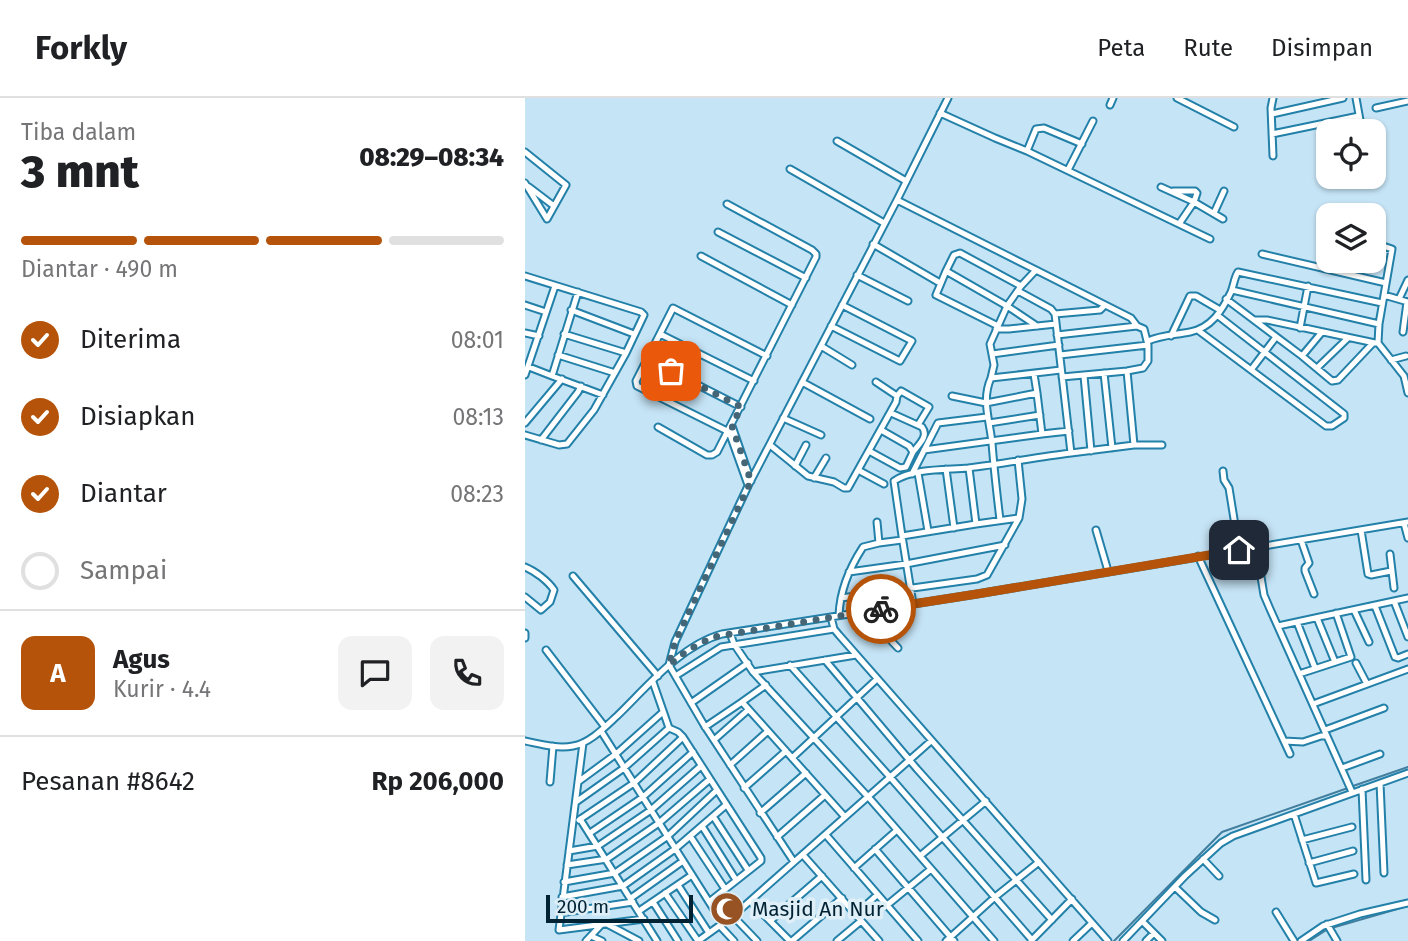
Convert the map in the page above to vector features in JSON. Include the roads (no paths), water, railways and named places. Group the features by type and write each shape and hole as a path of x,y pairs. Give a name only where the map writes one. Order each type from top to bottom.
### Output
{"street":[{"path":"669,665 675,642 749,483 907,181 947,98"},
{"path":"1177,98 1234,127"},
{"path":"1273,98 1273,156"},
{"path":"1272,114 1343,98"},
{"path":"1356,98 1360,119"},
{"path":"1376,108 1407,100"},
{"path":"940,113 1068,170 1210,239"},
{"path":"1272,134 1359,116"},
{"path":"1068,170 1093,121"},
{"path":"1027,151 1039,128 1081,144"},
{"path":"837,141 907,181"},
{"path":"525,153 566,185 547,219 526,184"},
{"path":"790,169 884,223"},
{"path":"526,184 554,206"},
{"path":"1161,187 1223,219"},
{"path":"1170,190 1197,194 1179,224"},
{"path":"1214,213 1224,191"},
{"path":"897,200 1131,318 1144,330 1148,343 1146,366 1127,371 1084,376 1034,374 991,379"},
{"path":"658,427 710,456 717,452 816,257 812,250 727,204"},
{"path":"718,232 806,278"},
{"path":"873,244 940,283"},
{"path":"1226,299 1332,381 1339,380 1376,343 1392,249 1386,247"},
{"path":"1055,324 997,327 938,297 936,293 954,255 960,253 1051,309 1055,314 1071,453"},
{"path":"1263,254 1386,283"},
{"path":"701,256 792,305"},
{"path":"1000,520 986,403 994,365 990,344 1007,306 1035,270"},
{"path":"946,271 1037,326"},
{"path":"1060,355 1148,343 1158,336 1199,331 1210,324 1218,313 1232,290 1236,274 1240,272 1383,303"},
{"path":"857,275 908,300"},
{"path":"525,276 643,313 626,354 603,395 567,444 563,446 525,435"},
{"path":"1399,299 1408,280"},
{"path":"525,375 555,286"},
{"path":"1300,328 1308,286"},
{"path":"1232,290 1379,324"},
{"path":"552,376 578,292"},
{"path":"1384,295 1408,302 1403,332"},
{"path":"1171,336 1190,296 1196,296 1344,414 1344,418 1332,426 1326,426 1199,331"},
{"path":"525,305 546,312"},
{"path":"831,326 900,361 912,341 842,305"},
{"path":"1055,314 1100,310 1105,305"},
{"path":"749,483 730,429 637,386 637,378 673,308 767,356"},
{"path":"571,310 634,334"},
{"path":"1255,320 1262,319 1376,343 1404,376 1408,394"},
{"path":"1057,335 1137,326"},
{"path":"1302,356 1322,332"},
{"path":"525,333 539,336"},
{"path":"564,334 626,354"},
{"path":"660,334 754,381"},
{"path":"1251,370 1276,337"},
{"path":"1317,368 1348,338"},
{"path":"992,354 1059,345"},
{"path":"821,346 852,365"},
{"path":"558,355 615,373"},
{"path":"1391,360 1406,356"},
{"path":"647,359 741,407"},
{"path":"529,367 603,395"},
{"path":"1127,371 1134,445"},
{"path":"1104,373 1112,448"},
{"path":"1034,374 1042,434"},
{"path":"1084,376 1091,451"},
{"path":"525,423 562,379"},
{"path":"802,382 870,419"},
{"path":"876,382 897,396"},
{"path":"541,440 581,386"},
{"path":"770,445 808,476 848,488 901,391 929,407 918,425"},
{"path":"952,396 986,403 1037,393"},
{"path":"869,451 903,468 909,462 925,434 924,430 891,413"},
{"path":"928,531 915,473 938,423 1040,415"},
{"path":"783,418 821,435"},
{"path":"881,430 909,446 913,453"},
{"path":"924,450 1069,431"},
{"path":"912,601 894,481 900,477 1134,445 1162,445"},
{"path":"795,466 806,446"},
{"path":"814,478 827,457"},
{"path":"525,741 568,747 583,743 603,729 669,665 713,637 831,617 839,613 863,611 977,586 988,575 1019,518 1022,499 1019,460"},
{"path":"969,468 976,524"},
{"path":"946,469 954,528"},
{"path":"858,470 884,484"},
{"path":"1223,471 1229,488 1238,545"},
{"path":"839,613 849,572 863,547 928,531 1019,518"},
{"path":"877,522 880,543"},
{"path":"840,601 911,590 977,586 1108,571 1198,556 1238,545 1256,547 1406,522 1408,538"},
{"path":"1096,530 1108,571"},
{"path":"1361,530 1368,574 1391,571"},
{"path":"1301,540 1309,563 1305,571 1314,594"},
{"path":"849,572 1005,545"},
{"path":"1256,547 1265,595 1351,789"},
{"path":"1389,554 1394,588"},
{"path":"1198,556 1290,754"},
{"path":"525,567 531,569 554,590 545,608 539,609 525,597"},
{"path":"573,576 658,676"},
{"path":"1278,626 1408,598"},
{"path":"1394,601 1408,637"},
{"path":"1375,606 1395,657 1408,654"},
{"path":"1354,610 1369,642"},
{"path":"863,611 898,648"},
{"path":"1299,674 1352,656 1336,613"},
{"path":"831,617 834,629 856,655 1108,941"},
{"path":"1317,618 1335,662"},
{"path":"1297,622 1315,668"},
{"path":"677,675 721,647 834,629"},
{"path":"730,633 734,644 753,672 868,797 994,941"},
{"path":"546,650 603,729 624,768 734,941"},
{"path":"753,672 856,655"},
{"path":"825,660 1052,920"},
{"path":"691,703 748,663"},
{"path":"1356,663 1367,684"},
{"path":"669,665 705,727 794,862"},
{"path":"790,666 1031,940 1072,900"},
{"path":"1313,704 1408,669"},
{"path":"792,758 877,679"},
{"path":"653,682 669,727 683,737 761,858 761,861 709,902"},
{"path":"705,727 766,685"},
{"path":"742,702 845,817"},
{"path":"1283,741 1303,742 1384,708"},
{"path":"714,740 748,710"},
{"path":"578,782 616,754 663,712"},
{"path":"576,802 624,768 669,727"},
{"path":"730,765 768,731"},
{"path":"573,823 634,783 683,737"},
{"path":"666,893 698,941 733,916 931,741"},
{"path":"583,743 559,930 644,919"},
{"path":"550,782 553,746"},
{"path":"744,788 786,751"},
{"path":"572,832 589,832 643,797 693,752"},
{"path":"1342,768 1380,754"},
{"path":"569,851 599,846 651,810 701,765"},
{"path":"761,813 806,773"},
{"path":"1123,941 1221,843 1351,789 1362,789 1408,773"},
{"path":"567,865 607,859 659,822 709,779"},
{"path":"1380,783 1384,873"},
{"path":"1362,789 1366,880"},
{"path":"564,882 615,873 668,836 717,790"},
{"path":"777,837 825,794"},
{"path":"920,856 986,801"},
{"path":"562,897 623,886 675,849 726,805"},
{"path":"1294,814 1316,883 1354,874"},
{"path":"713,816 748,870"},
{"path":"580,819 657,941"},
{"path":"702,827 736,880"},
{"path":"1302,840 1352,827"},
{"path":"854,868 897,830"},
{"path":"825,835 918,941"},
{"path":"689,836 725,889"},
{"path":"875,849 950,940 995,897 1039,862"},
{"path":"1309,863 1353,851"},
{"path":"803,855 879,941"},
{"path":"1203,859 1219,876"},
{"path":"560,914 632,900 683,861"},
{"path":"886,906 931,869"},
{"path":"639,911 692,875"},
{"path":"770,921 823,876"},
{"path":"678,885 713,941"},
{"path":"1175,887 1201,912 1215,920"},
{"path":"856,914 877,895"},
{"path":"750,901 791,941 842,898"},
{"path":"653,902 678,941"},
{"path":"1301,941 1328,926 1360,914 1407,905"},
{"path":"1276,912 1294,941"},
{"path":"733,916 757,941"},
{"path":"837,941 861,921"},
{"path":"1142,921 1162,941"},
{"path":"1073,941 1092,923"},
{"path":"586,941 604,924"},
{"path":"604,924 639,941"},
{"path":"1328,926 1337,941"},
{"path":"1146,941 1154,933"},
{"path":"591,936 602,941"}],"waterway":[{"path":"1353,786 1408,767"},
{"path":"1114,941 1222,832 1348,788"},
{"path":"1309,941 1328,929 1408,906"}],"place":[{"name":"Masjid An Nur","path":"727,909"}]}
